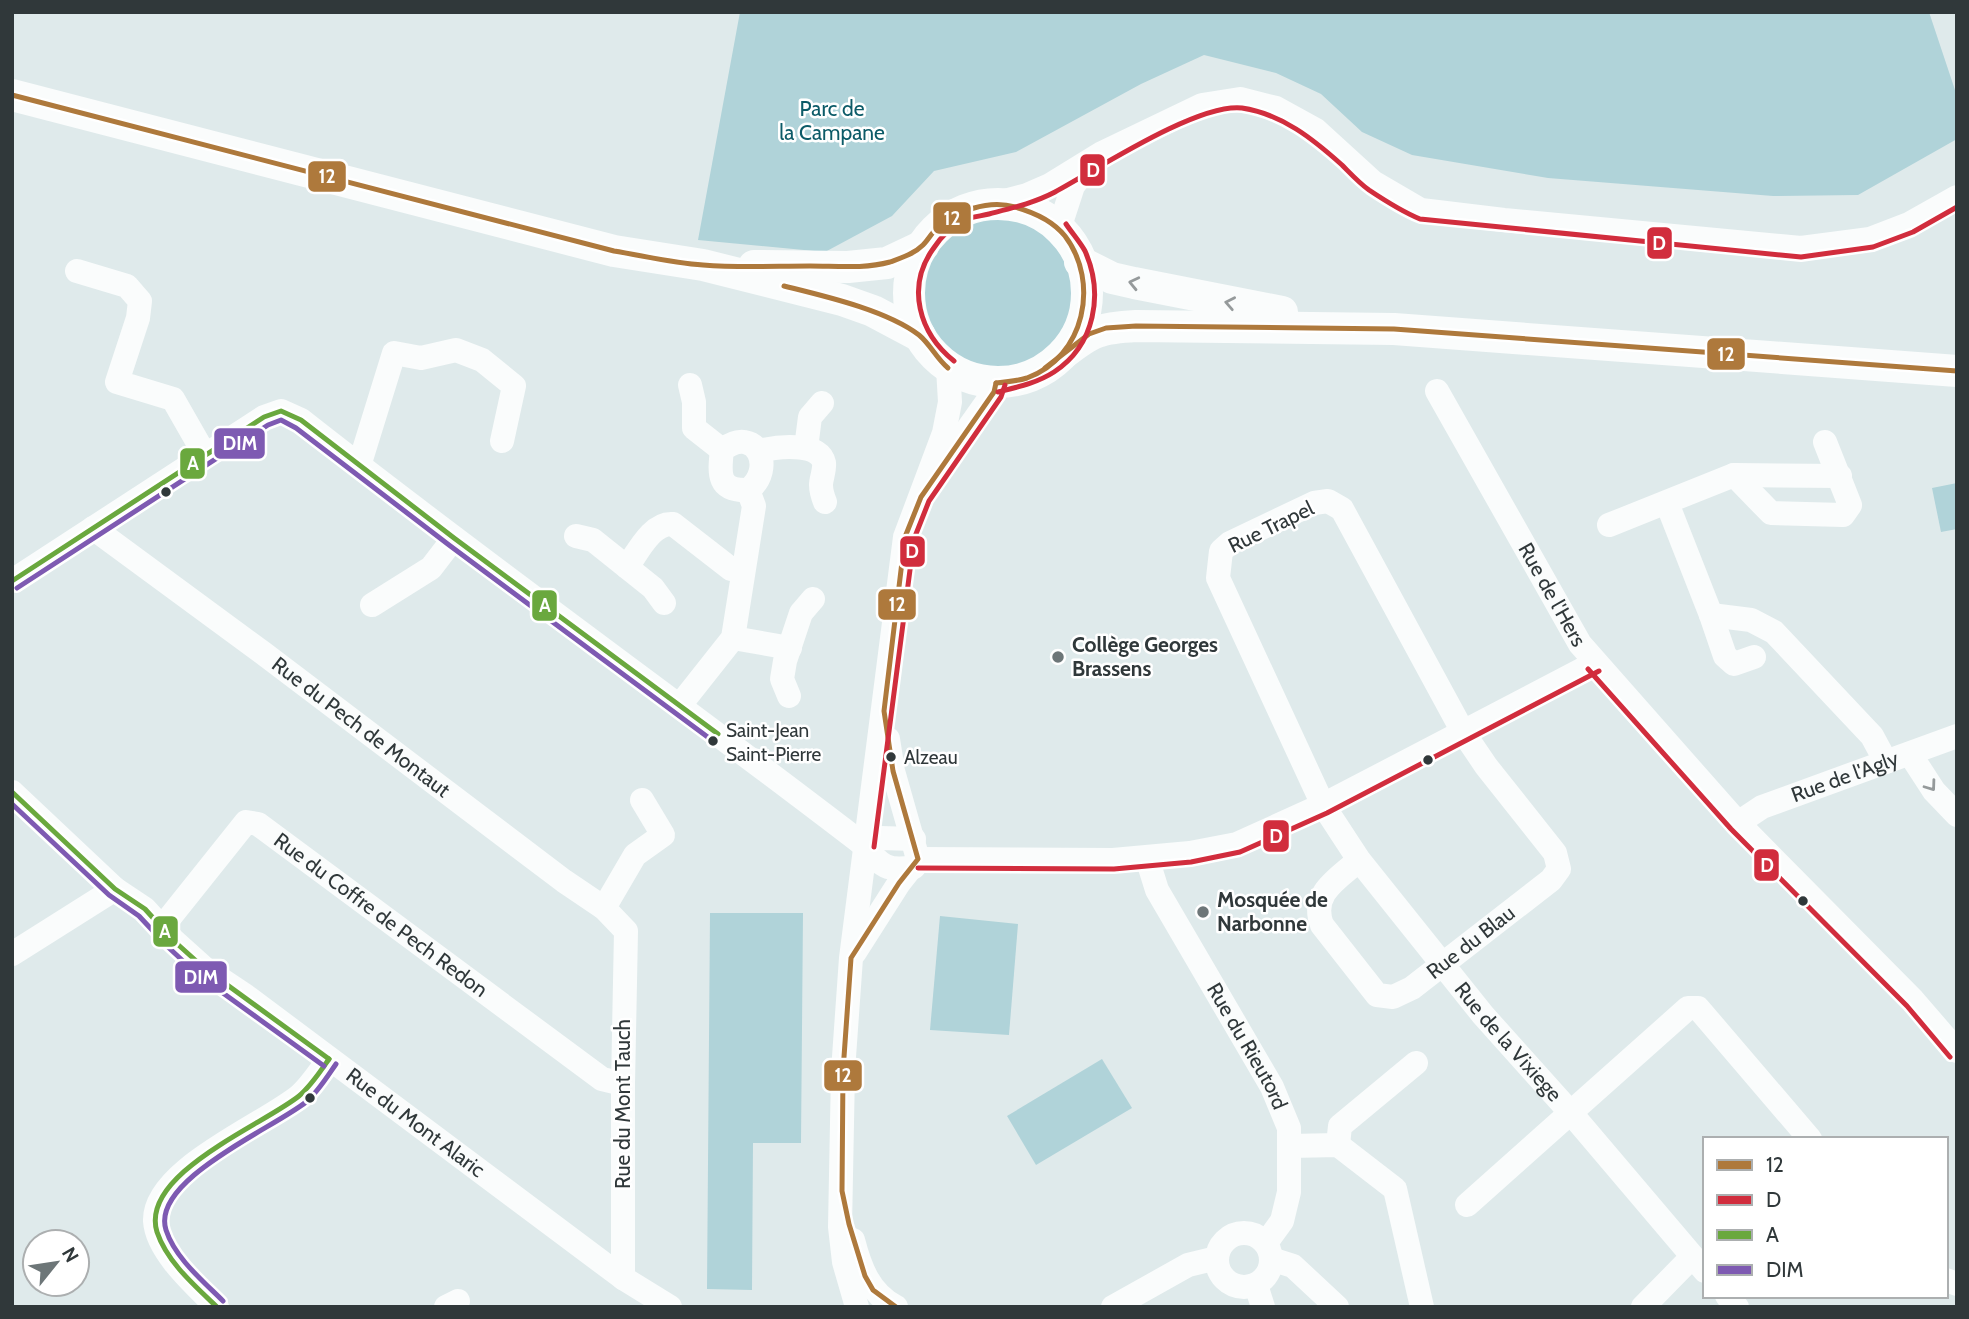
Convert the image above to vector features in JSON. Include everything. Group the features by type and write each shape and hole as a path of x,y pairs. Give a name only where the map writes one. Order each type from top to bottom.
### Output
{"main road":[{"path":"12,95 614,251 703,265 842,300 873,311 920,336"},
{"path":"1064,353 1079,330 1087,295 1080,262 1070,242 1059,229 1031,211 1010,205 989,205 976,207 950,218 935,230 923,246 912,270 909,300 912,316 927,348 948,368 971,379 996,383 1034,375 1064,353 1089,334 1106,328 1126,326 1394,329 1957,371"},
{"path":"703,265 848,267 887,263 923,246"},
{"path":"1080,262 1112,278 1145,286 1269,310 1394,329"}],"street":[{"path":"989,205 1027,195 1050,185 1102,153 1202,105 1240,99 1276,108 1316,130 1373,182 1421,209 1517,222 1801,248 1870,239 1909,224 1957,197"},
{"path":"1059,229 1073,186 1102,153"},
{"path":"77,271 127,286 140,301 138,318 117,382 173,399 205,455"},
{"path":"359,466 394,353 421,358 456,350 482,360 514,386 502,441"},
{"path":"857,1307 848,1283 841,1227 843,1071 850,958 905,537 944,433 950,402 948,368"},
{"path":"921,496 994,392 996,383"},
{"path":"690,385 694,402 694,428 722,450"},
{"name":"Rue de l'Hers","path":"1437,391 1567,623 1595,663 1738,823 1913,1000 1957,1051"},
{"path":"806,449 810,416 822,403"},
{"path":"14,577 264,416 281,411 301,420 454,538 681,705 865,846 876,860 891,869 915,855 1101,860 1190,853 1237,844 1323,805 1595,663"},
{"path":"739,441 750,443 759,451 759,477 755,486 748,491 736,491 727,486 720,475 722,450 739,441"},
{"path":"1734,475 1772,513 1843,515 1850,505 1825,442"},
{"path":"759,451 776,446 816,452 823,459 821,487 825,502"},
{"path":"1609,525 1734,475 1840,476"},
{"path":"681,705 733,638 754,506 748,491"},
{"name":"Rue Trapel","path":"1323,805 1218,578 1221,551 1230,543 1314,503 1328,501 1342,509 1463,732"},
{"path":"1667,503 1711,615 1724,656 1734,664 1754,657"},
{"path":"627,567 657,527 665,523 673,524 731,569 742,571"},
{"name":"Rue du Pech de Montaut","path":"93,528 564,881 604,908 626,931"},
{"path":"576,536 593,540 653,588 664,603"},
{"path":"372,605 431,568 454,538"},
{"path":"789,696 782,679 785,661 801,613 813,599"},
{"path":"1711,615 1751,620 1774,632 1872,736 1957,815"},
{"path":"733,638 790,648"},
{"path":"850,958 915,855 893,771 884,711"},
{"name":"Rue du Blau","path":"1359,860 1322,894 1317,911 1322,925 1377,995 1393,997 1412,988 1551,880 1559,869 1555,853 1486,766 1463,732"},
{"name":"Rue de l'Agly","path":"1738,823 1762,807 1957,736"},
{"name":"Rue du Mont Alaric","path":"12,792 116,889 145,909 163,926 174,942 204,968 660,1305"},
{"path":"604,908 635,855 663,835 642,800"},
{"name":"Rue de la Vixiege","path":"1323,805 1359,860 1483,1015 1570,1112 1699,1264"},
{"name":"Rue du Coffre de Pech Redon","path":"163,926 246,822 258,824 602,1079 623,1084"},
{"name":"Rue du Rieutord","path":"1147,858 1157,890 1272,1087 1289,1128 1289,1192 1282,1221 1268,1251"},
{"path":"12,954 116,889"},
{"name":"Rue du Mont Tauch","path":"623,1278 626,931"},
{"path":"1467,1205 1688,1008 1698,1008 1808,1137"},
{"path":"216,1307 183,1272 162,1244 155,1223 158,1202 187,1168 300,1095 329,1059"},
{"path":"1338,1145 1340,1126 1416,1063"},
{"path":"1290,1146 1338,1145 1395,1189 1422,1307"},
{"path":"842,1191 858,1259 865,1276 873,1290 896,1307"},
{"path":"1268,1251 1271,1268 1264,1279 1259,1296 1227,1282 1219,1271 1217,1258 1222,1244 1231,1236 1244,1233 1256,1235 1268,1251 1293,1266 1337,1307"},
{"path":"1113,1307 1188,1265 1217,1258"},
{"path":"1643,1307 1699,1264"}],"green space":[{"name":"Parc de la Campane","path":"740,12 1929,12 1957,96 1957,139 1858,195 1773,196 1548,178 1412,155 1362,132 1321,94 1276,73 1204,55 1141,84 1016,152 934,171 892,216 825,252 698,240"},
{"path":"998,215 1028,221 1053,238 1070,263 1076,293 1070,323 1053,348 1028,365 998,371 968,365 943,348 926,323 920,293 926,263 943,238 968,221"},
{"path":"1957,483 1957,529 1941,532 1932,488"},
{"path":"710,913 803,913 801,1143 753,1143 752,1290 707,1289"},
{"path":"940,916 1018,924 1009,1035 930,1030"},
{"path":"1102,1059 1132,1108 1036,1165 1007,1116"}],"transit line":[{"name":"12","path":"12,95 614,251 692,264 743,267 870,266 890,262 916,251 936,229 963,212 994,205 1015,207 1042,218 1065,236 1076,254 1084,296 1074,336 1047,368 1027,378 996,383"},
{"name":"D","path":"954,361 932,337 920,309 919,294 925,264 947,232 967,219 1047,196 1147,140 1200,116 1223,109 1242,108 1257,111 1284,122 1320,146 1369,190 1420,219 1801,257 1873,247 1913,232 1957,207"},
{"name":"D","path":"998,392 1048,376 1068,361 1087,333 1094,301 1091,267 1085,251 1066,224"},
{"name":"12","path":"784,286 890,318 919,335 948,368"},
{"name":"12","path":"1045,368 1089,334 1106,328 1136,326 1394,329 1957,371"},
{"name":"12","path":"896,1307 873,1290 865,1276 842,1191 843,1071 851,958 899,883 918,859 893,771 884,711 905,537 921,497 994,392 996,383"},
{"name":"D","path":"874,847 914,539 929,501 1001,397 1005,385"},
{"name":"A","path":"12,581 264,417 281,411 301,420 454,538 718,734"},
{"name":"DIM","path":"17,588 268,425 281,420 296,428 713,741"},
{"name":"D","path":"1588,669 1731,829 1907,1006 1950,1057"},
{"name":"D","path":"918,868 1114,869 1191,862 1240,852 1327,813 1599,671"},
{"name":"A","path":"12,792 115,889 145,909 174,941 204,968 329,1059"},
{"name":"DIM","path":"12,804 109,895 139,916 198,975 324,1066"},
{"name":"A","path":"217,1307 182,1273 168,1253 157,1232 156,1211 167,1190 185,1171 208,1153 299,1096 329,1059"},
{"name":"DIM","path":"223,1301 176,1250 166,1230 166,1211 177,1193 195,1174 306,1102 336,1064"}],"place":[{"name":"Collège Georges Brassens","path":"1058,657"},
{"name":"Saint-Jean Saint-Pierre","path":"713,741"},
{"name":"Alzeau","path":"891,757"},
{"name":"Mosquée de Narbonne","path":"1203,912"}]}
